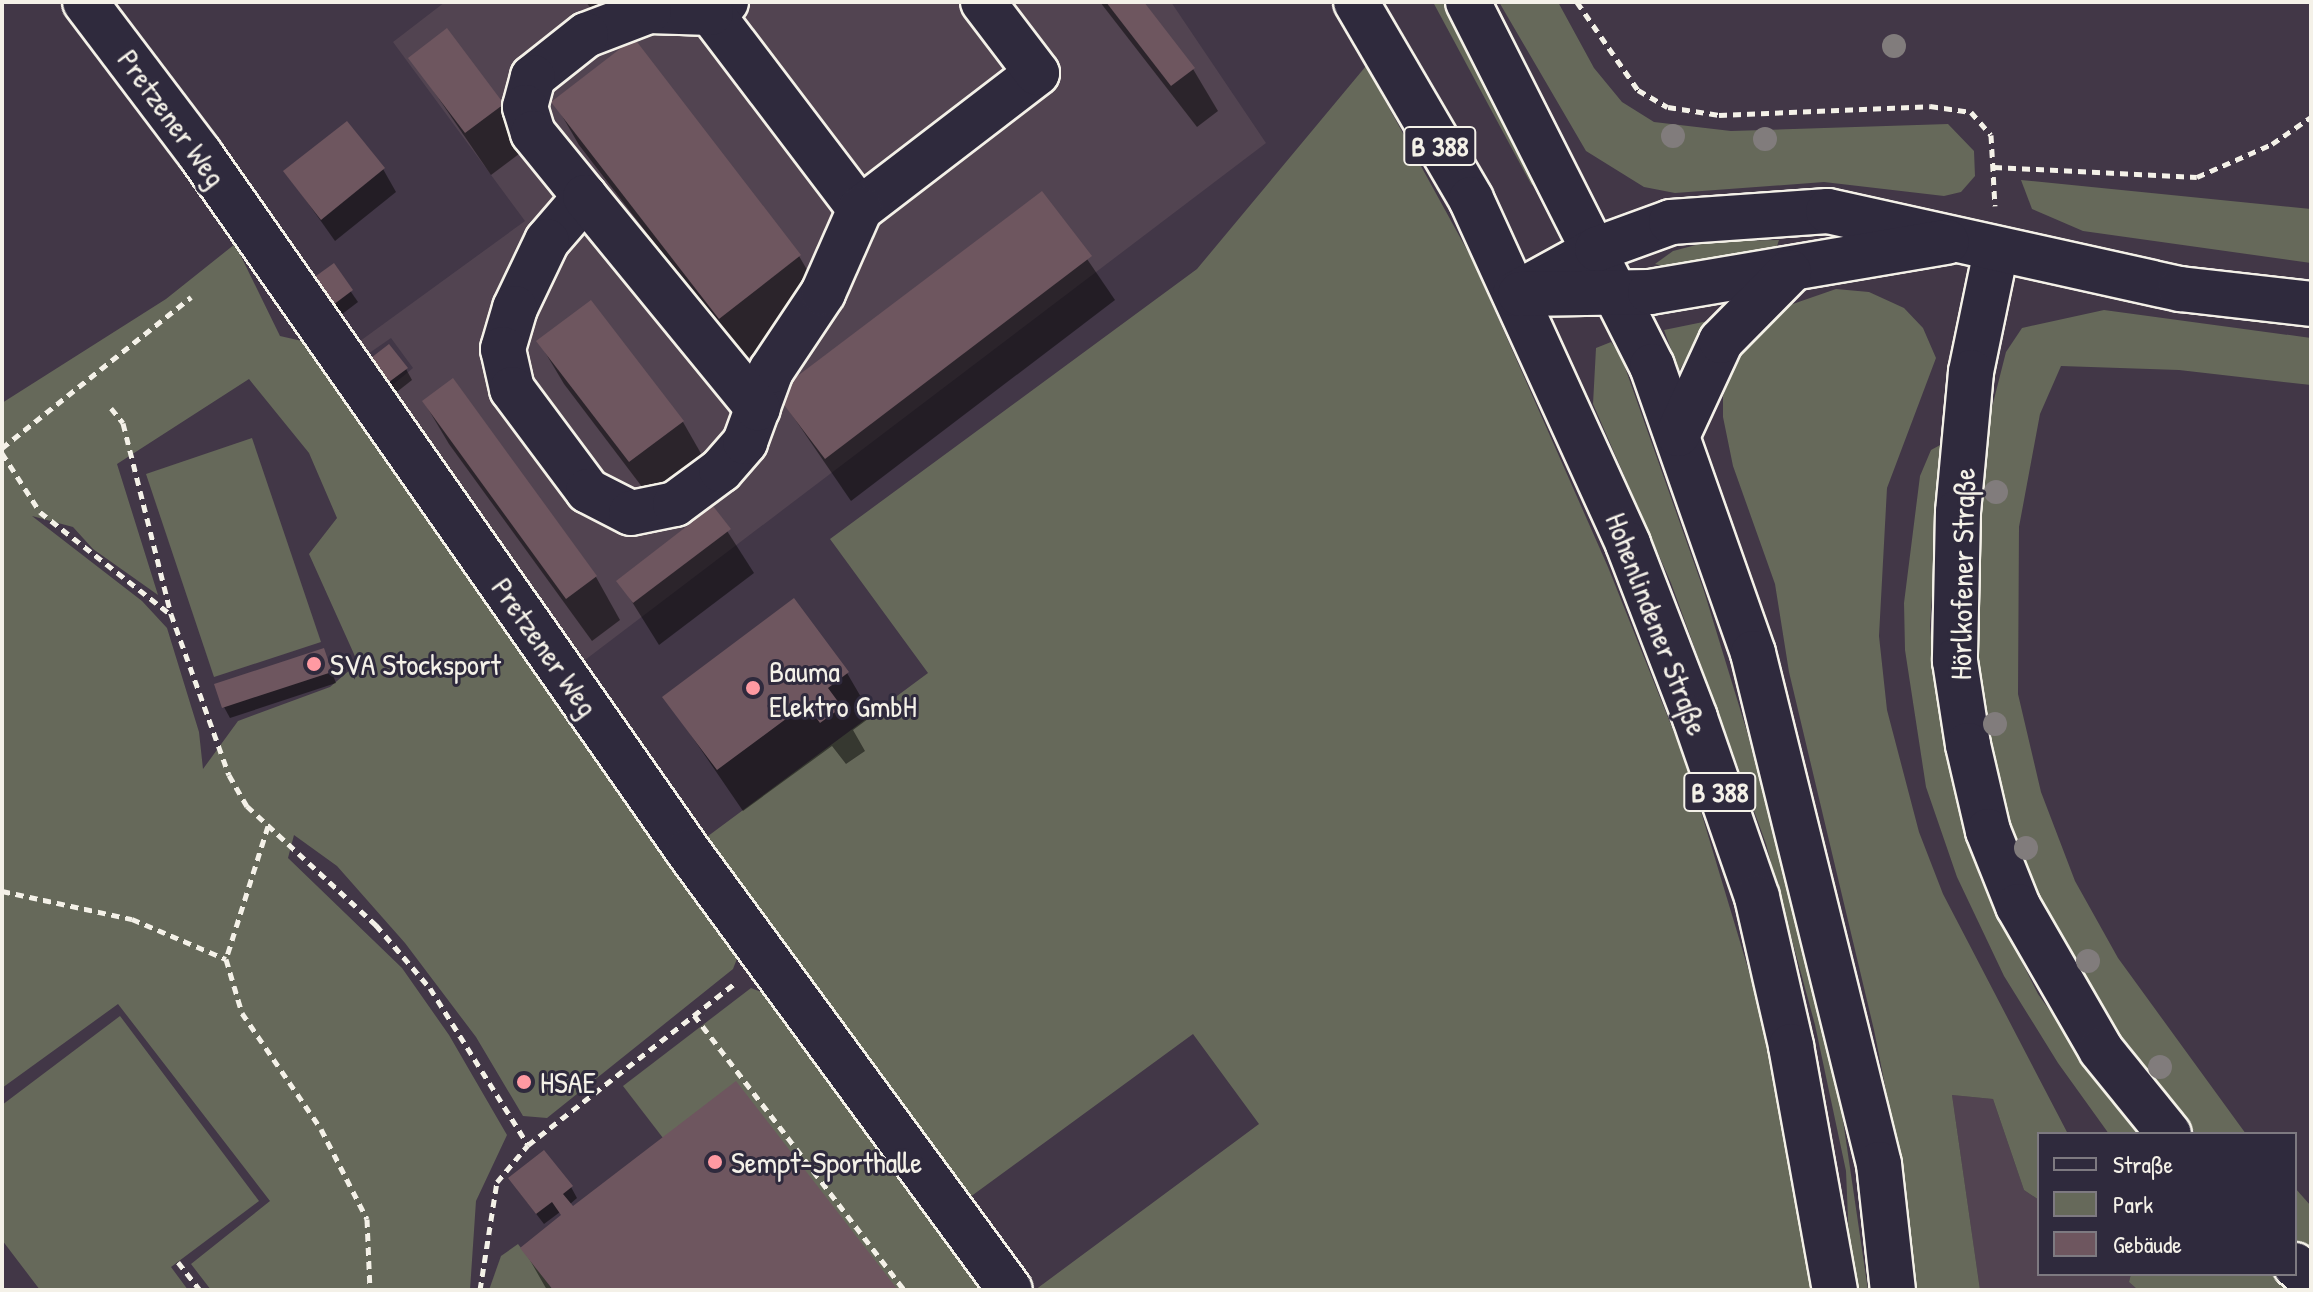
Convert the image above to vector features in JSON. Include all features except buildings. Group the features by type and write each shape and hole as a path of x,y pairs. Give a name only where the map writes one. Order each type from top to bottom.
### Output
{"main road":[{"name":"Pretzener Weg","path":"85,2 200,154 766,958 1010,1290"},
{"path":"585,197 547,241 515,308 503,349 512,389 588,491 631,513 675,504 721,470 745,442 771,371 823,293 860,209 1037,73 983,2"},
{"name":"Hohenlindener Straße","path":"1356,2 1471,199 1628,544 1757,897 1791,1046 1835,1290"},
{"name":"B 388","path":"1468,2 1618,293 1678,434 1770,706 1879,1164 1893,1290"},
{"path":"758,408 533,133 525,107 533,77 586,35 649,11 719,8 860,209"},
{"path":"1515,294 1597,249 1671,222 1828,211 2180,289 2311,304"},
{"path":"1515,294 1618,293 1976,245"},
{"name":"Hörlkofener Straße","path":"1976,245 1971,372 1958,512 1955,661 1968,745 1988,831 2018,906 2101,1050 2167,1132"},
{"path":"1678,434 1721,341 1789,272"}],"path":[{"path":"1577,2 1638,90 1668,107 1719,115 1930,106 1971,112 1991,135 1994,167 2197,177 2272,144 2311,117"},
{"path":"171,614 40,512 2,450 191,297"},
{"path":"111,408 123,423 171,614 229,775 247,806 376,925 430,988 528,1145"},
{"path":"268,826 226,959 242,1013 321,1129 367,1219 370,1290"},
{"path":"2,891 132,919 226,959"},
{"path":"480,1290 497,1182 528,1145 766,958"},
{"path":"694,1015 904,1290"},
{"path":"178,1262 200,1290"}],"shaded area":[{"path":"445,2 1171,2 1266,143 585,660 390,387 413,368 391,338 365,356 356,344 525,221 393,42"},
{"path":"1952,1095 1993,1099 2024,1190 2037,1199 2037,1276 2130,1276 2129,1282 2138,1290 1980,1290"}],"green space":[{"path":"1433,2 1443,2 1459,29 1544,194 1531,184"},
{"path":"1499,2 1558,2 1594,68 1622,102 1654,122 1731,131 1948,124 1974,151 1975,176 1961,192 1944,196 1824,182 1675,193 1644,187 1586,151"},
{"path":"1366,66 1472,259 1608,567 1687,765 1753,985 1806,1210 1817,1290 1035,1290 1259,1124 1193,1034 966,1200 700,842 928,673 830,539 1197,269"},
{"path":"2021,180 2311,209 2311,263 2083,231 2032,209"},
{"path":"1779,240 1777,246 1669,268 1655,264 1673,251 1711,241"},
{"path":"235,244 280,336 324,346 740,951 733,969 547,1118 523,1116 476,1037 405,943 337,866 294,835 288,858 402,968 449,1035 507,1135 476,1201 470,1290 211,1290 191,1264 270,1201 118,1004 2,1088 2,403 166,299","holes":["249,379 309,453 337,518 309,554 358,663 330,687 238,721 203,769 199,732 167,628 142,601 32,516 73,527 93,549 158,595 117,464"]},
{"path":"1836,289 1869,292 1904,308 1923,328 1936,358 1887,488 1879,636 1887,710 1919,832 1943,894 2067,1132 2037,1132 2037,1199 2024,1190 1993,1099 1952,1095 1980,1290 1914,1290 1898,1151 1874,1030 1789,672 1775,584 1733,466 1723,417 1723,396 1740,352 1787,306"},
{"path":"2104,310 2311,338 2311,385 2179,370 2061,366 2040,414 2019,527 2018,694 2041,792 2075,881 2118,958 2245,1132 2194,1132 2113,1031 2029,885 2009,831 1978,689 1978,536 1990,415 2006,352 2022,328"},
{"path":"1708,321 1679,371 1664,330"},
{"path":"1611,342 1621,356 1704,591 1748,735 1840,1100 1868,1290 1851,1290 1846,1171 1815,1025 1766,844 1671,583 1593,404 1596,348"},
{"path":"252,438 321,642 214,677 146,474"},
{"path":"1942,444 1930,626 1936,694 1960,813 1980,878 2038,994 2137,1132 2108,1132 2058,1063 2004,976 1957,877 1926,787 1905,650 1904,603 1920,476 1931,450"},
{"path":"751,988 764,993 988,1290 898,1290 663,1138 623,1086"},
{"path":"120,1016 259,1201 171,1267 188,1290 40,1290 2,1240 2,1105"},
{"path":"2297,1190 2311,1206 2311,1258 2297,1243"},
{"path":"518,1244 553,1290 489,1290 501,1256"},
{"path":"2130,1276 2274,1276 2289,1290 2138,1290 2129,1282"}],"place":[{"name":"SVA Stocksport","path":"314,664"},
{"name":"Bauma Elektro GmbH","path":"753,688"},
{"name":"HSAE","path":"524,1082"},
{"name":"Sempt-Sporthalle","path":"715,1162"}]}
